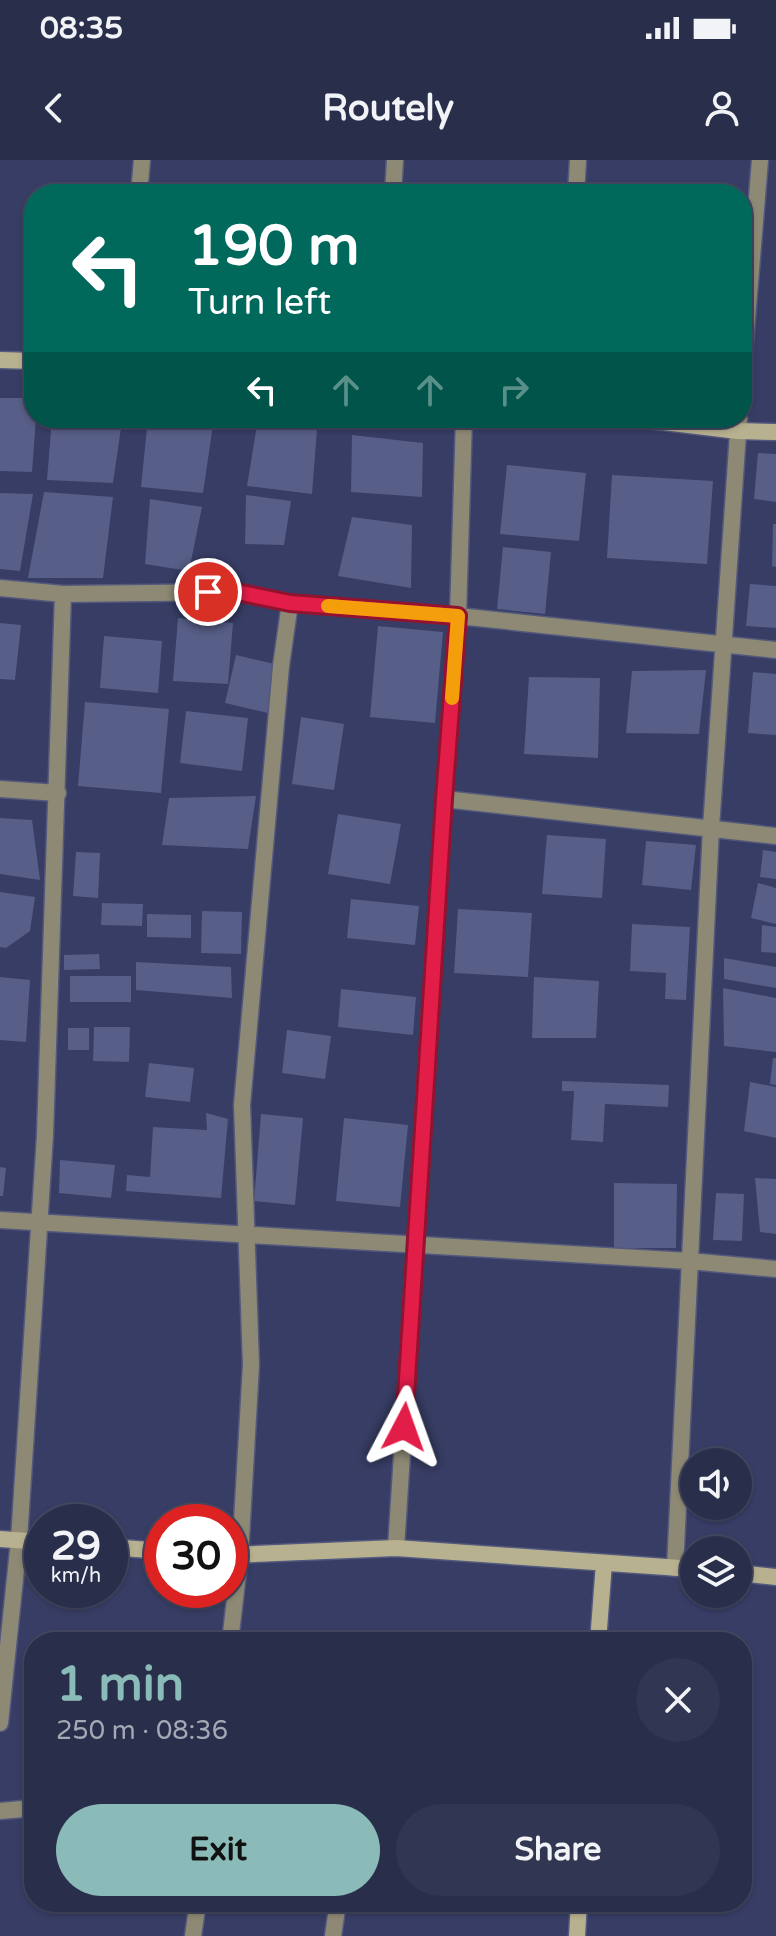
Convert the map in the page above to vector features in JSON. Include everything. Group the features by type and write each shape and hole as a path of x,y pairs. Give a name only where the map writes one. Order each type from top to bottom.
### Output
{"street":[{"path":"140,184 142,160"},
{"path":"394,184 395,160"},
{"path":"577,184 578,160"},
{"path":"752,207 760,160"},
{"path":"0,360 24,361"},
{"path":"396,1548 458,616 464,428"},
{"path":"675,1568 711,828 738,428"},
{"path":"752,428 776,432"},
{"path":"0,588 63,594 237,592 290,603 458,616 776,650"},
{"path":"0,1723 4,1639 19,1540 40,1223 63,594"},
{"path":"239,1504 251,1365 242,1105 281,666 290,603"},
{"path":"0,789 58,793"},
{"path":"444,799 776,836"},
{"path":"0,1220 689,1261 776,1269"},
{"path":"0,1539 24,1540"},
{"path":"248,1555 396,1548 680,1568"},
{"path":"599,1632 604,1563"},
{"path":"752,1574 776,1577"},
{"path":"231,1632 232,1608"},
{"path":"0,1811 24,1809"},
{"path":"193,1936 197,1912"},
{"path":"333,1936 337,1912"},
{"path":"577,1936 578,1912"}],"building":[{"path":"0,398 24,398 24,428 35,428 32,472 0,471"},
{"path":"51,428 121,428 113,483 47,480"},
{"path":"147,428 213,428 203,493 141,487"},
{"path":"257,428 317,429 312,494 247,486"},
{"path":"352,435 423,443 422,497 351,492"},
{"path":"758,453 776,454 776,502 754,499"},
{"path":"507,465 586,473 579,541 500,534"},
{"path":"612,475 713,481 707,564 607,558"},
{"path":"44,492 113,497 103,578 28,578"},
{"path":"0,493 33,494 20,571 0,569"},
{"path":"246,495 291,501 284,545 245,544"},
{"path":"150,499 202,507 189,571 145,564"},
{"path":"352,517 412,525 411,588 338,576"},
{"path":"773,524 776,524 776,567 772,566"},
{"path":"503,547 551,552 545,614 497,609"},
{"path":"750,584 776,586 776,628 746,626"},
{"path":"178,618 233,623 228,684 173,681"},
{"path":"0,623 21,625 15,680 0,679"},
{"path":"378,626 443,632 435,723 370,717"},
{"path":"104,636 162,641 158,693 100,688"},
{"path":"236,655 279,665 268,713 225,703"},
{"path":"706,670 699,734 626,733 632,671"},
{"path":"753,672 776,674 776,735 748,733"},
{"path":"529,677 600,678 598,758 524,754"},
{"path":"85,702 169,709 161,793 78,786"},
{"path":"186,711 248,718 242,771 180,763"},
{"path":"301,717 344,724 334,790 292,784"},
{"path":"256,796 248,849 162,845 169,798"},
{"path":"338,814 401,824 390,884 328,874"},
{"path":"0,818 32,820 40,880 0,874"},
{"path":"547,835 606,839 602,898 542,894"},
{"path":"646,841 696,845 691,890 642,885"},
{"path":"763,850 776,852 776,879 760,877"},
{"path":"76,852 100,853 98,898 73,896"},
{"path":"758,883 776,888 776,924 751,918"},
{"path":"0,892 35,897 30,931 6,948 0,947"},
{"path":"351,899 419,906 415,945 347,938"},
{"path":"102,903 143,904 142,926 101,925"},
{"path":"458,909 532,913 528,977 454,973"},
{"path":"202,911 242,912 241,954 201,953"},
{"path":"147,914 191,915 191,938 147,937"},
{"path":"632,924 690,927 686,1000 665,999 666,973 630,971"},
{"path":"762,925 776,927 776,953 761,952"},
{"path":"99,954 100,969 64,970 64,955"},
{"path":"724,958 776,967 776,988 724,979"},
{"path":"136,962 231,967 232,998 136,990"},
{"path":"70,976 131,976 131,1002 70,1002"},
{"path":"0,977 30,980 26,1042 0,1040"},
{"path":"534,977 599,981 596,1038 532,1038"},
{"path":"723,988 776,998 776,1052 724,1046"},
{"path":"341,989 416,997 413,1035 338,1027"},
{"path":"94,1027 130,1027 129,1062 93,1061"},
{"path":"68,1028 89,1028 89,1050 68,1050"},
{"path":"287,1030 331,1036 325,1079 282,1073"},
{"path":"773,1058 776,1058 776,1085 770,1084"},
{"path":"149,1063 194,1068 190,1102 145,1097"},
{"path":"562,1081 669,1085 668,1107 605,1104 603,1142 571,1140 574,1091 562,1091"},
{"path":"750,1082 776,1087 776,1138 744,1131"},
{"path":"206,1113 228,1119 221,1198 126,1191 127,1175 150,1177 153,1127 207,1130"},
{"path":"261,1114 303,1118 295,1205 254,1201"},
{"path":"344,1118 408,1125 400,1207 336,1201"},
{"path":"60,1160 115,1165 111,1198 59,1193"},
{"path":"0,1167 6,1168 3,1196 0,1196"},
{"path":"755,1178 776,1179 776,1234 760,1232"},
{"path":"614,1183 677,1184 676,1248 614,1248"},
{"path":"716,1193 744,1194 742,1241 713,1240"}],"slow traffic":[{"path":"328,606 458,616 452,698"}],"route":[{"path":"208,592 237,592 290,603 458,616 404,1427"}]}
